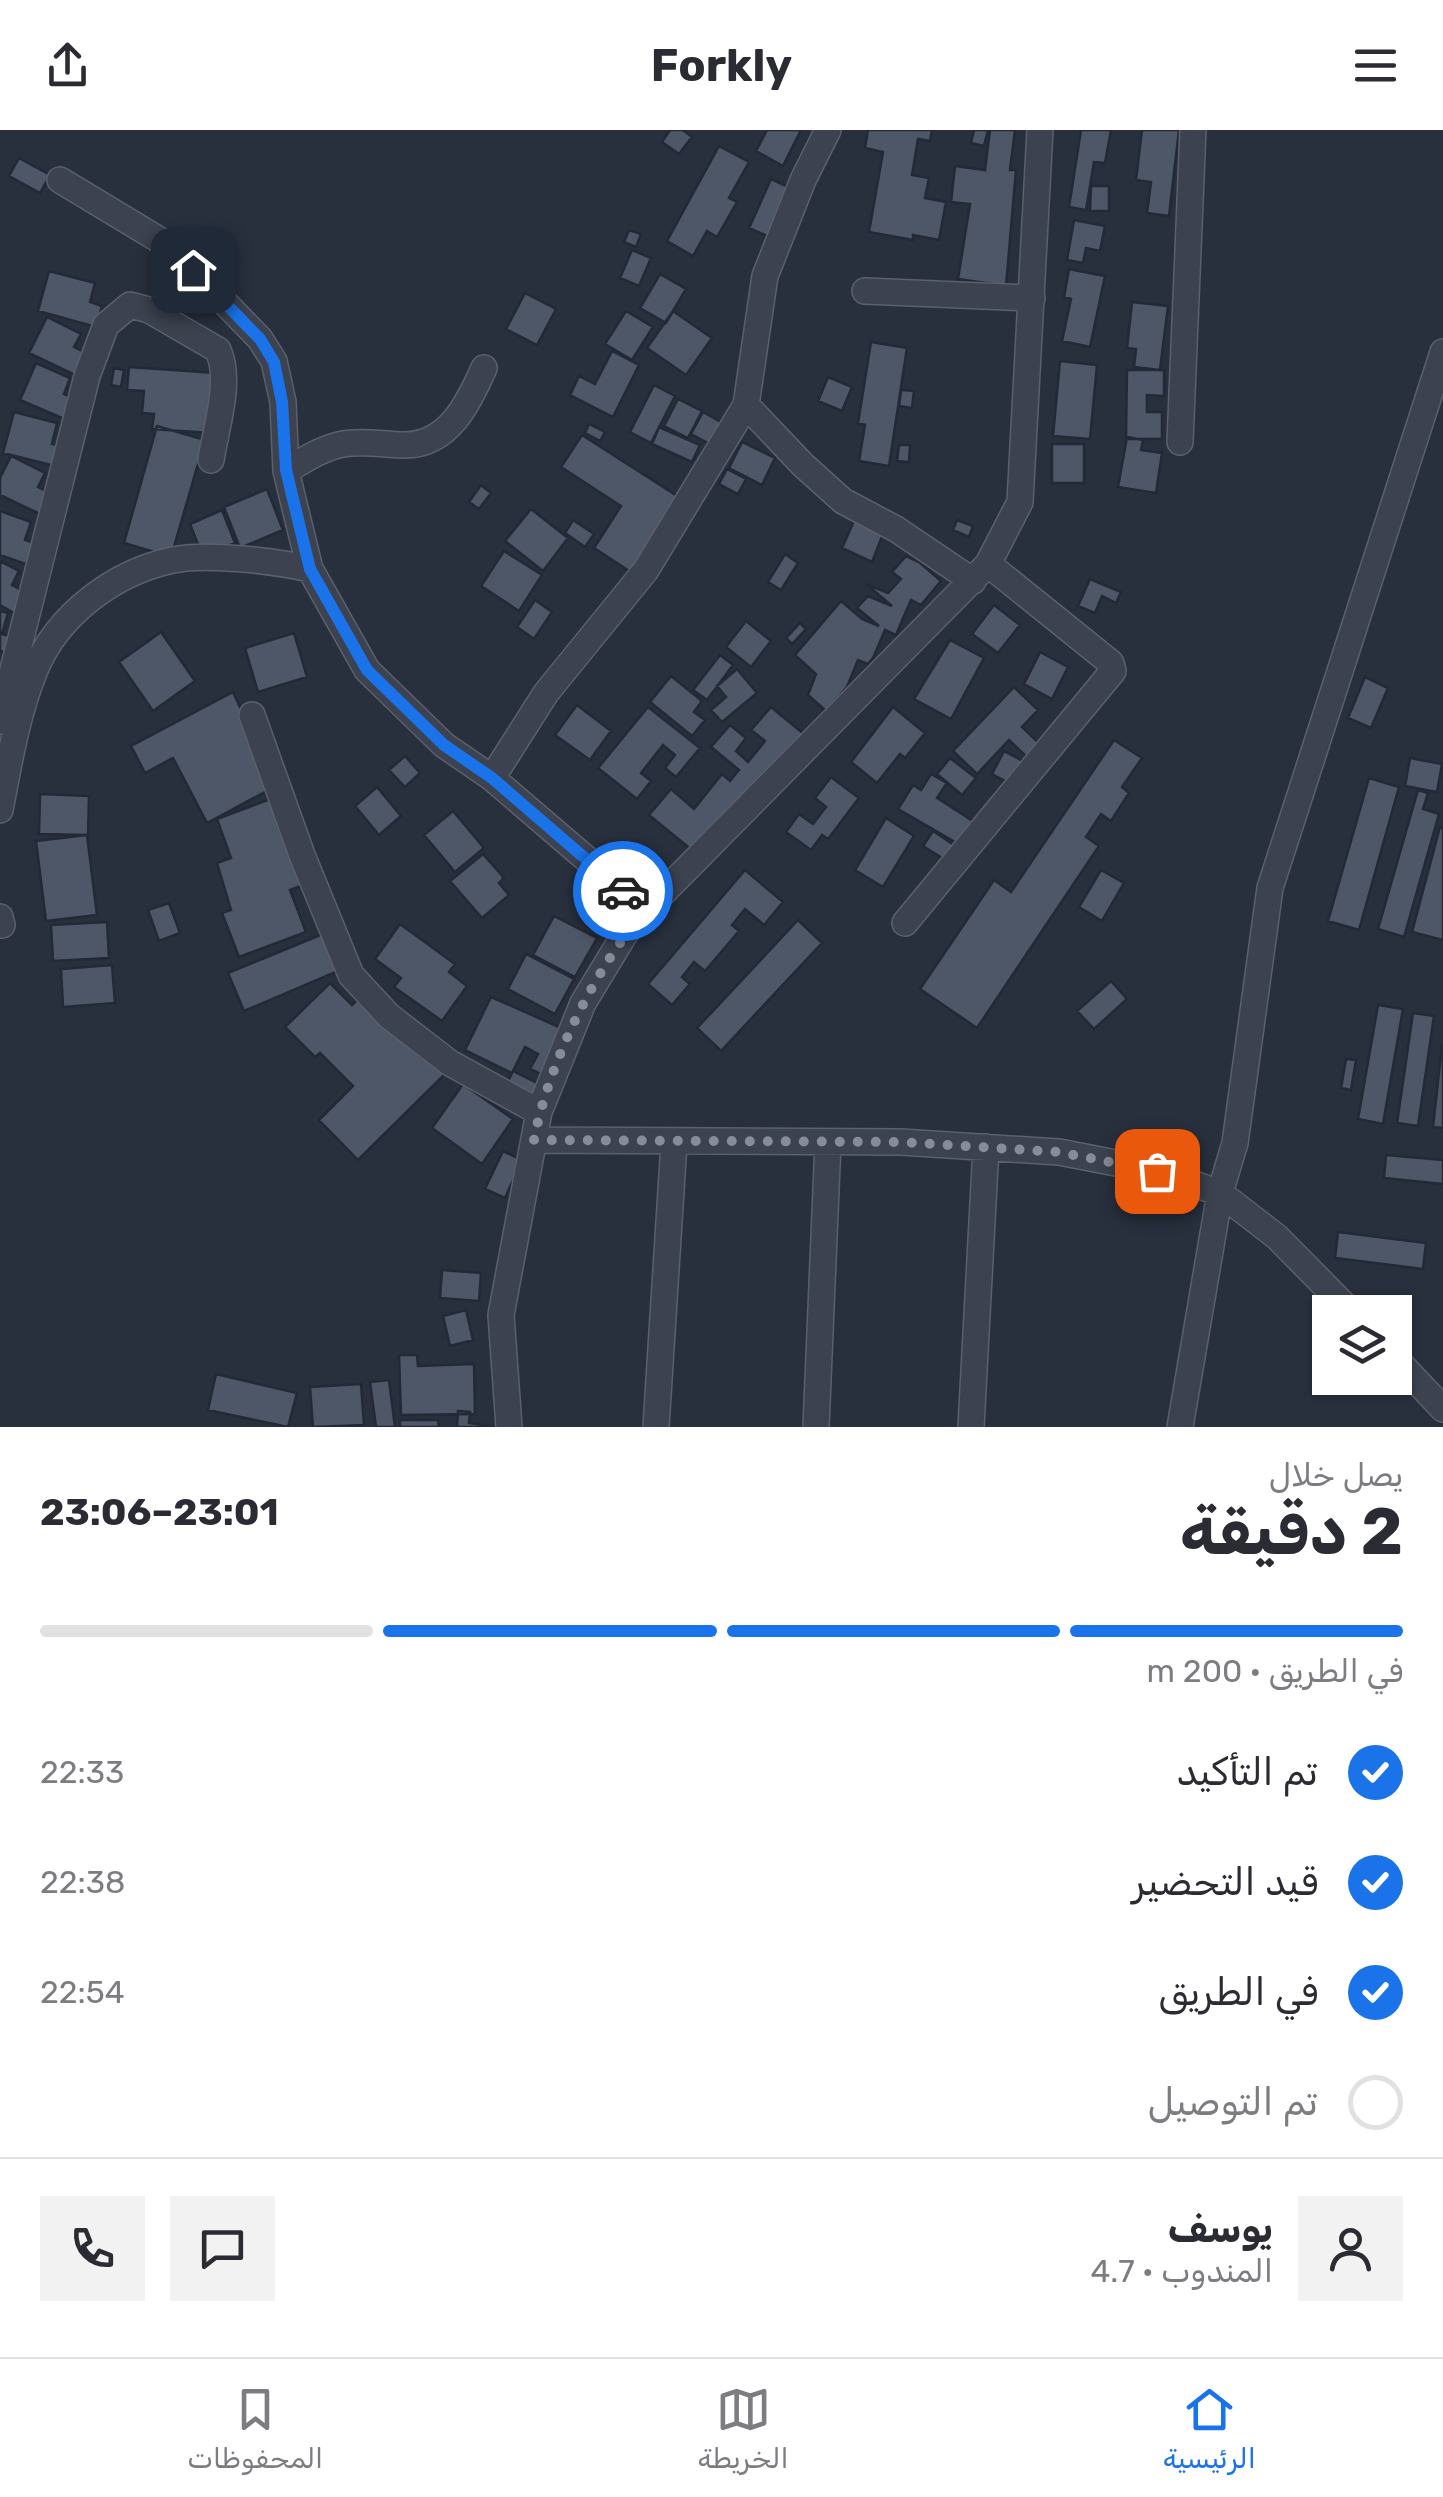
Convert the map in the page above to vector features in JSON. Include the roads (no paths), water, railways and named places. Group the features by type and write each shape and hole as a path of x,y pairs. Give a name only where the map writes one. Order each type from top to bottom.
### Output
{"street":[{"path":"492,778 546,693 646,570 746,406 765,276 803,180 828,130"},
{"path":"509,1427 501,1315 539,1112 583,1003 626,932 646,910 981,572 1020,502 1040,130"},
{"path":"1180,442 1194,130"},
{"path":"60,180 171,247 260,339 274,362 282,402 286,470 310,569 367,670 444,745 492,778 646,910"},
{"path":"866,291 1032,298"},
{"path":"0,721 86,376 106,325 130,305 149,310 218,350 223,380 211,460"},
{"path":"1180,1427 1220,1194 1236,1144 1270,888 1443,352"},
{"path":"286,470 322,450 345,443 410,445 432,438 449,428 468,403 484,368"},
{"path":"746,406 843,500 981,572 1111,663 1113,671 905,922"},
{"path":"0,810 22,710 36,667 60,628 93,596 132,572 176,559 275,561 310,569"},
{"path":"252,715 302,856 351,975 388,1016 450,1063 539,1112"},
{"path":"534,1140 986,1147 1058,1152 1124,1164 1157,1171 1220,1194 1277,1237 1335,1295"},
{"path":"816,1427 828,1142"},
{"path":"656,1427 674,1143"},
{"path":"970,1427 986,1147"},
{"path":"1412,1376 1443,1409"}]}
